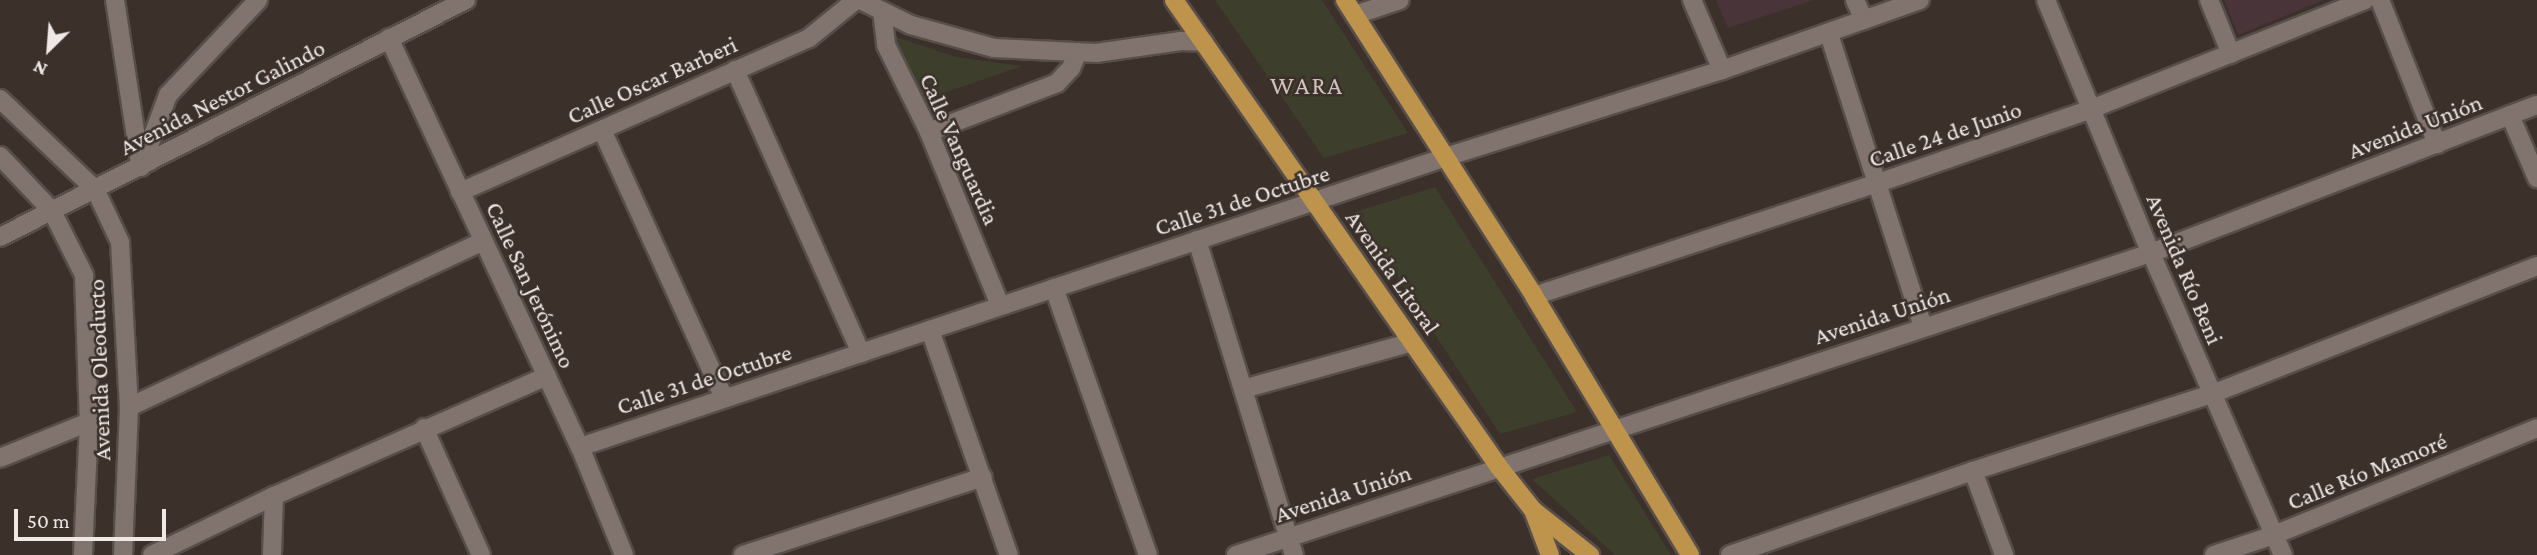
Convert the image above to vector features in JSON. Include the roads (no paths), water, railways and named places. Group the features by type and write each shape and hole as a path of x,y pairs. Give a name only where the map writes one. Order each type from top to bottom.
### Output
{"main road":[{"name":"Avenida Litoral","path":"1174,0 1499,467 1534,510 1590,555"},
{"path":"1350,8 1534,296 1690,555"},
{"path":"1534,510 1550,555"}],"street":[{"path":"115,0 141,167"},
{"path":"141,167 168,96 258,0"},
{"name":"Avenida Nestor Galindo","path":"0,237 466,0"},
{"path":"858,0 911,25 994,48 1096,53 1181,41 1204,43"},
{"name":"Calle Oscar Barberi","path":"460,192 809,38 858,0"},
{"path":"1350,8 1400,0"},
{"path":"1692,0 1721,70"},
{"path":"1856,0 1864,20"},
{"name":"Calle 31 de Octubre","path":"580,447 1446,157 1829,34 1920,0"},
{"name":"Avenida Río Beni","path":"2046,0 2151,253 2283,555"},
{"path":"2209,0 2231,54"},
{"name":"Calle 24 de Junio","path":"1534,296 1875,184 2091,109 2365,0"},
{"path":"2380,0 2437,144"},
{"name":"Calle Vanguardia","path":"883,11 886,46 929,132 1000,305"},
{"path":"1829,34 1923,327"},
{"name":"Calle San Jerónimo","path":"389,38 580,447 624,555"},
{"path":"929,132 1057,83 1072,68 1078,52"},
{"path":"735,70 861,353"},
{"path":"0,99 95,189"},
{"name":"Avenida Unión","path":"1236,555 2151,253 2537,105"},
{"path":"2511,115 2537,178"},
{"path":"602,130 724,398"},
{"name":"Avenida Oleoducto","path":"0,156 52,211 84,275 89,422 83,555"},
{"name":"Avenida Oleoducto","path":"95,189 120,242 129,407 123,555"},
{"path":"1197,240 1294,555"},
{"path":"129,407 483,242"},
{"path":"1730,555 1973,471 2212,394 2537,266"},
{"path":"1054,288 1148,555"},
{"path":"930,330 1009,555"},
{"path":"1243,389 1412,341"},
{"path":"152,555 424,428 547,376"},
{"path":"0,458 89,422"},
{"path":"424,428 481,555"},
{"name":"Calle Río Mamoré","path":"2214,555 2274,535 2537,428"},
{"path":"1973,471 2004,555"},
{"path":"743,555 983,477"},
{"path":"272,555 274,496"}],"district":[{"name":"WARA","path":"1307,86"}]}
